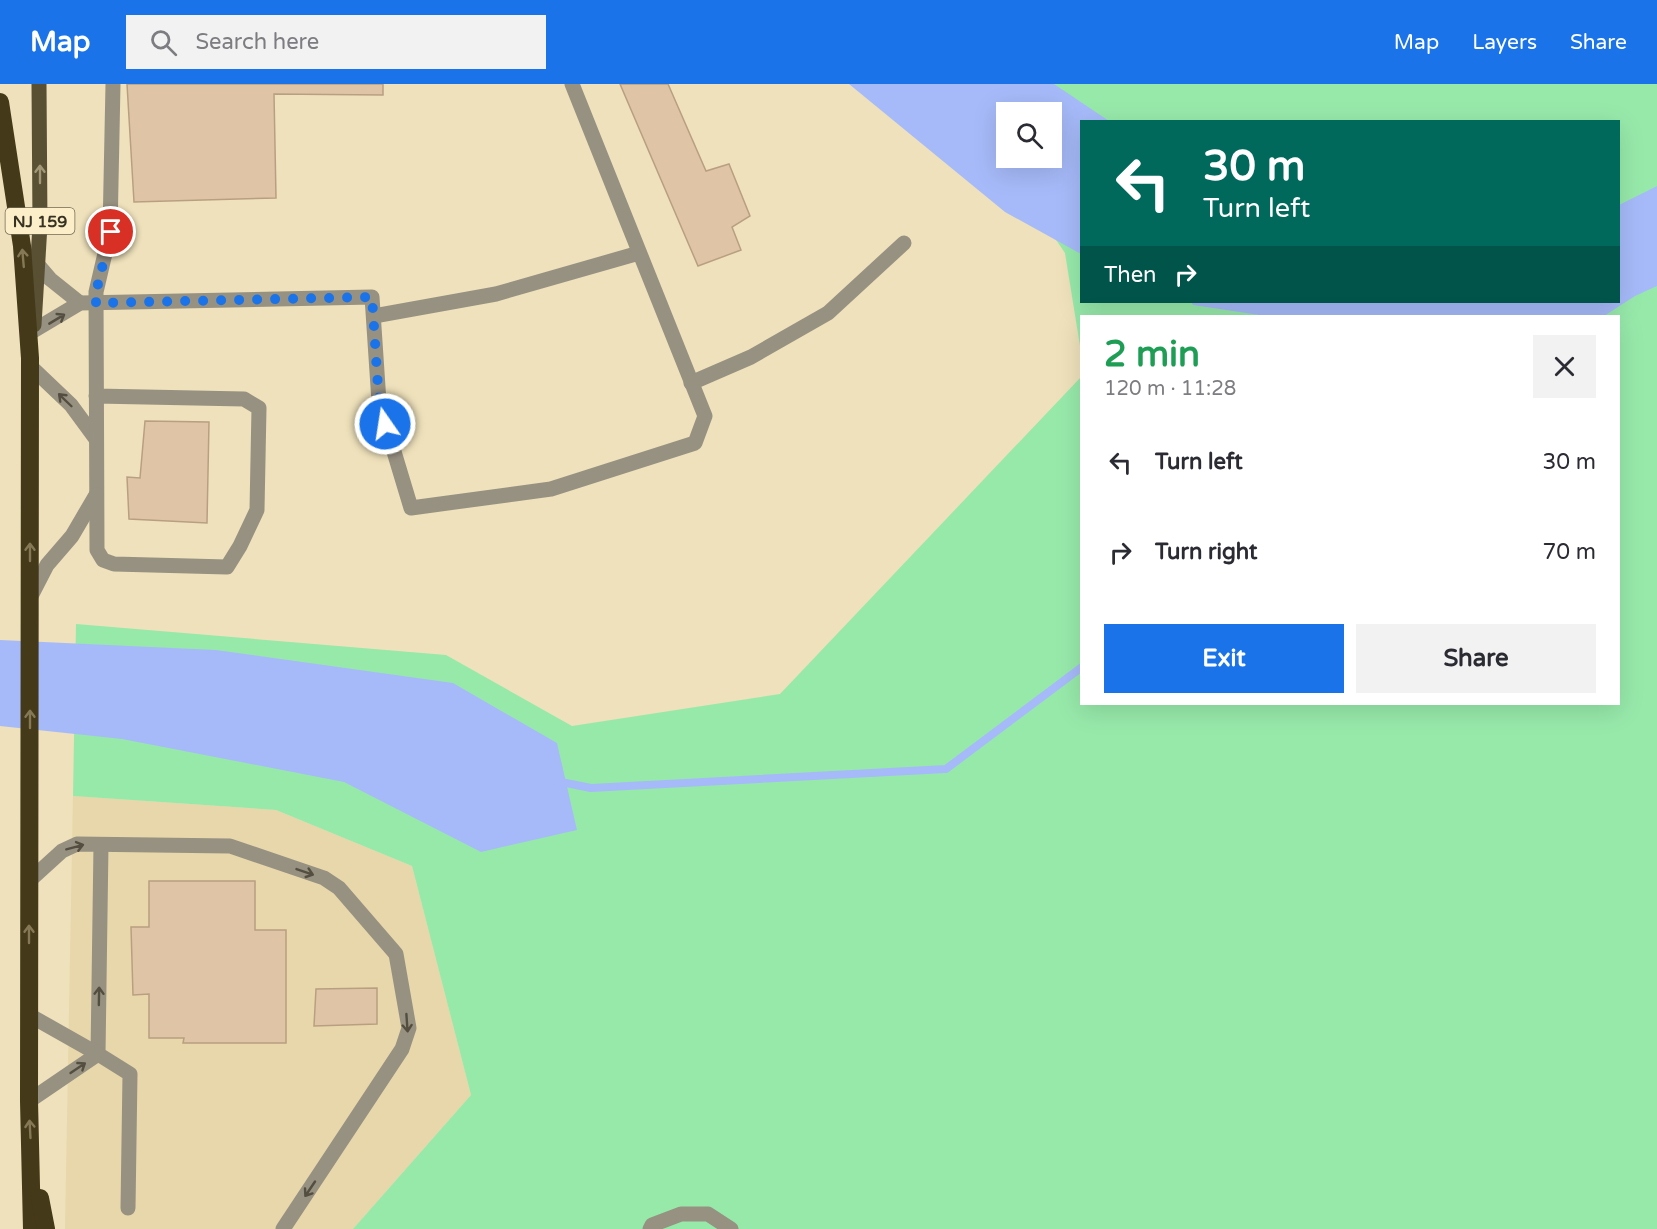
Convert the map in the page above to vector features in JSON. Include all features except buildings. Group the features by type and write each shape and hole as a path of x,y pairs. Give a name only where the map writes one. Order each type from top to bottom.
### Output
{"highway":[{"path":"0,102 22,246 30,362 29,1101 32,1229"},
{"path":"32,1161 46,1229"}],"main road":[{"name":"NJ 159","path":"30,362 38,265 39,84"}],"lane":[{"path":"96,396 244,399 259,408 257,510 227,567 114,564 103,560 96,550 96,396 96,303 96,292 111,232 113,84"},
{"path":"33,331 80,303 372,297 379,402 411,508 551,489 695,443 705,416 572,84"},
{"path":"691,383 751,357 828,313 904,243"},
{"path":"374,316 496,294 639,253"},
{"path":"38,265 50,279 80,303"},
{"path":"30,362 71,405 96,439"},
{"path":"30,598 47,565 72,536 96,494"},
{"path":"29,881 62,851 77,844 231,846 324,878 339,888 396,954 410,1028 402,1049 283,1229"},
{"path":"98,1054 101,845"},
{"path":"29,1015 130,1074 128,1208"},
{"path":"29,1101 98,1054"},
{"path":"650,1229 652,1225 681,1214 708,1214 731,1229"}],"shaded area":[{"path":"73,796 276,810 412,866 471,1095 353,1229 65,1229"}],"green space":[{"path":"950,84 1657,84 1657,1229 353,1229 471,1095 412,866 276,810 73,796 76,624 446,655 572,726 780,694 1080,378 1080,705 1620,705 1620,315 1080,315 1080,346 1065,253 1007,168 1062,168 1062,102 996,102 996,152"}],"water":[{"path":"849,84 1054,84 1108,120 1080,120 1080,253 1005,212"},
{"path":"1657,186 1657,286 1635,296 1606,315 1259,315 1192,303 1620,303 1620,204"},
{"path":"0,640 216,650 453,683 557,743 577,830 481,852 344,782 122,739 0,726"}],"waterway":[{"path":"556,781 591,788 946,769 1080,668"}],"route":[{"path":"111,232 96,292 96,303 372,297 379,402 385,424"}]}
